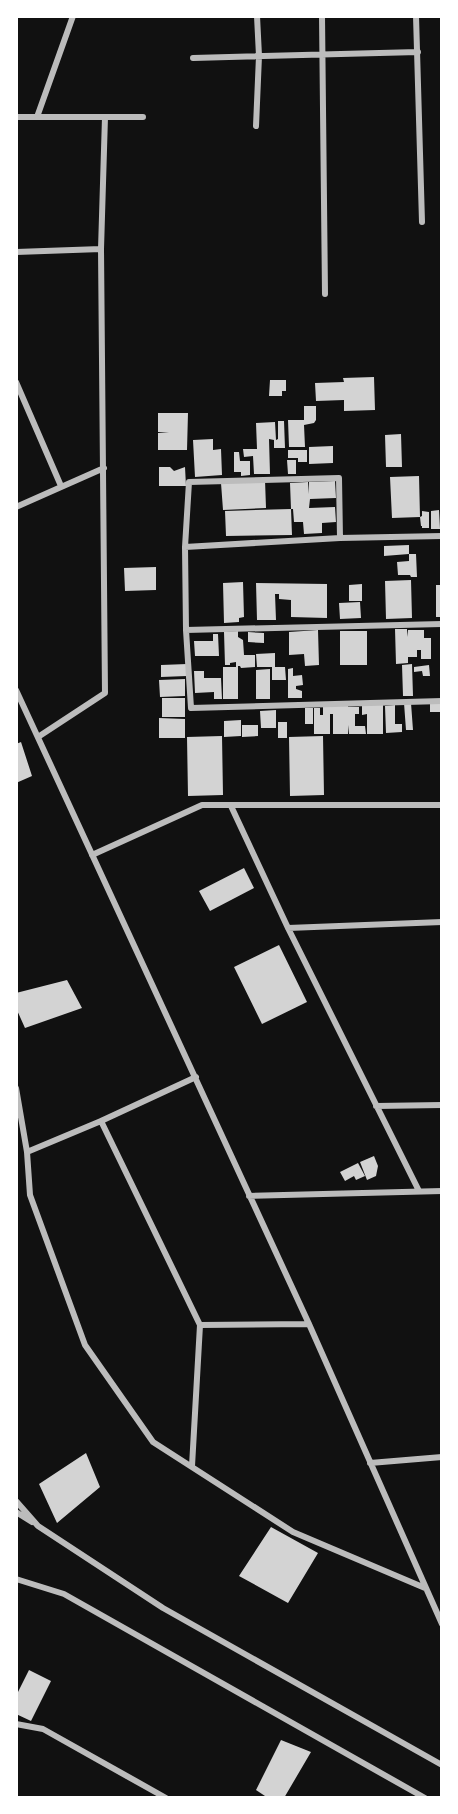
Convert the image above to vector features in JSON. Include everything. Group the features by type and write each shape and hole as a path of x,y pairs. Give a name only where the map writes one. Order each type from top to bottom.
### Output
{"street":[{"path":"37,117 73,16"},
{"path":"256,126 258,16"},
{"path":"322,16 325,294"},
{"path":"416,16 422,222"},
{"path":"193,58 417,52"},
{"path":"16,117 143,117"},
{"path":"38,737 105,693 101,249 105,117"},
{"path":"16,252 101,249"},
{"path":"16,382 62,486"},
{"path":"16,507 104,468"},
{"path":"340,538 339,478 189,482 185,547 186,630 191,708 441,701"},
{"path":"185,547 340,538 441,536"},
{"path":"186,630 441,624"},
{"path":"16,690 309,1324 441,1624"},
{"path":"92,855 202,805 441,805"},
{"path":"231,806 288,928 419,1191"},
{"path":"288,928 441,922"},
{"path":"27,1152 196,1077"},
{"path":"16,1088 27,1152 30,1195 85,1345 153,1442 293,1532 426,1588"},
{"path":"376,1106 441,1105"},
{"path":"101,1121 200,1325 192,1467"},
{"path":"249,1196 441,1191"},
{"path":"200,1325 309,1324"},
{"path":"370,1463 441,1457"},
{"path":"16,1501 38,1526"},
{"path":"16,1512 163,1608 441,1766"},
{"path":"16,1579 64,1594 425,1797"},
{"path":"16,1724 43,1729 166,1797"}],"building":[{"path":"374,377 375,410 344,411 344,400 316,401 315,383 344,382 343,378"},
{"path":"270,380 286,380 286,391 282,391 282,396 269,396"},
{"path":"304,406 316,406 316,420 314,423 304,425 305,447 289,447 288,420 304,420"},
{"path":"158,413 188,413 187,450 158,450 158,433 169,432 158,432"},
{"path":"278,421 284,421 285,448 274,448 274,440 269,439 270,474 254,474 253,456 244,457 243,449 257,449 256,423 275,422 276,440 278,439"},
{"path":"401,434 402,467 386,467 385,435"},
{"path":"213,439 213,450 221,449 222,475 195,477 193,440"},
{"path":"333,446 333,463 309,464 309,447"},
{"path":"288,450 307,450 307,462 298,462 298,458 288,458"},
{"path":"234,452 239,452 240,461 250,461 250,475 241,476 241,472 234,472"},
{"path":"287,460 296,460 296,474 288,474"},
{"path":"159,467 170,467 174,471 185,467 186,486 159,486"},
{"path":"419,476 420,517 392,518 390,477"},
{"path":"265,480 266,508 223,510 221,483"},
{"path":"335,481 336,498 310,499 309,508 335,507 336,522 322,523 322,533 304,534 303,522 294,522 293,509 291,509 290,483 308,482 309,494 309,482"},
{"path":"291,509 292,535 226,536 225,511"},
{"path":"439,510 440,529 431,529 431,511"},
{"path":"422,511 429,512 429,528 422,528 420,517"},
{"path":"409,545 409,554 384,556 384,546"},
{"path":"409,554 416,554 417,577 398,575 397,562 409,561"},
{"path":"156,567 156,590 125,591 124,568"},
{"path":"411,580 412,618 386,619 385,581"},
{"path":"243,582 244,617 239,618 239,622 224,623 223,583"},
{"path":"256,583 327,584 327,618 291,617 291,600 279,599 279,594 275,594 276,620 257,620"},
{"path":"362,584 362,601 349,601 349,585"},
{"path":"436,585 442,585 442,617 436,617"},
{"path":"360,602 361,618 340,619 339,603"},
{"path":"395,629 407,629 407,637 408,630 424,630 424,638 431,638 431,659 421,659 421,650 417,650 417,657 408,657 408,663 396,664"},
{"path":"318,630 319,665 305,666 304,654 289,655 289,632"},
{"path":"238,631 238,637 243,640 244,655 255,655 255,667 241,668 238,666 238,699 223,699 223,667 236,667 236,662 225,665 224,632"},
{"path":"340,631 367,631 367,665 340,665"},
{"path":"248,632 264,633 264,643 248,642"},
{"path":"213,634 218,634 219,656 195,656 194,641 213,641"},
{"path":"275,653 275,667 285,667 286,680 272,680 272,667 257,667 256,654"},
{"path":"187,664 187,676 161,677 161,665"},
{"path":"412,664 413,696 403,696 402,665"},
{"path":"429,665 430,676 423,676 422,671 414,672 414,667"},
{"path":"293,668 293,676 302,675 303,685 296,686 296,689 302,691 302,698 288,698 288,669"},
{"path":"270,669 270,699 256,699 256,670"},
{"path":"194,671 204,671 204,678 221,678 222,699 214,699 214,692 195,693"},
{"path":"185,679 185,696 160,697 159,680"},
{"path":"162,698 185,698 185,717 162,717"},
{"path":"442,702 442,712 430,712 430,703"},
{"path":"404,703 411,703 413,730 406,730"},
{"path":"323,705 359,707 359,714 355,714 355,726 365,726 366,734 349,734 349,725 348,734 333,734 333,714 330,714 330,734 314,734 314,708 320,708 320,715 323,715"},
{"path":"362,705 383,705 383,734 367,734 367,714 362,715"},
{"path":"395,705 395,724 402,724 402,732 386,733 385,706"},
{"path":"305,708 313,708 313,724 305,724"},
{"path":"276,710 276,728 261,728 260,711"},
{"path":"159,718 185,719 185,738 159,738"},
{"path":"241,720 241,736 224,737 224,721"},
{"path":"278,722 287,722 287,738 278,738"},
{"path":"242,725 258,725 258,736 242,737"},
{"path":"222,736 223,795 188,796 187,737"},
{"path":"323,736 324,795 290,796 289,737"},
{"path":"21,742 32,776 16,783 16,744"},
{"path":"244,868 254,888 210,911 199,891"},
{"path":"279,945 307,1002 262,1024 234,967"},
{"path":"67,980 82,1008 25,1028 16,1008 16,993"},
{"path":"374,1156 378,1166 376,1176 367,1180 360,1162"},
{"path":"358,1163 365,1176 356,1180 354,1176 345,1181 340,1172"},
{"path":"86,1453 100,1487 57,1523 39,1484"},
{"path":"271,1527 318,1553 288,1603 239,1576"},
{"path":"29,1670 51,1681 31,1721 16,1714 16,1696"},
{"path":"281,1740 311,1752 284,1798 268,1798 256,1790"}]}
